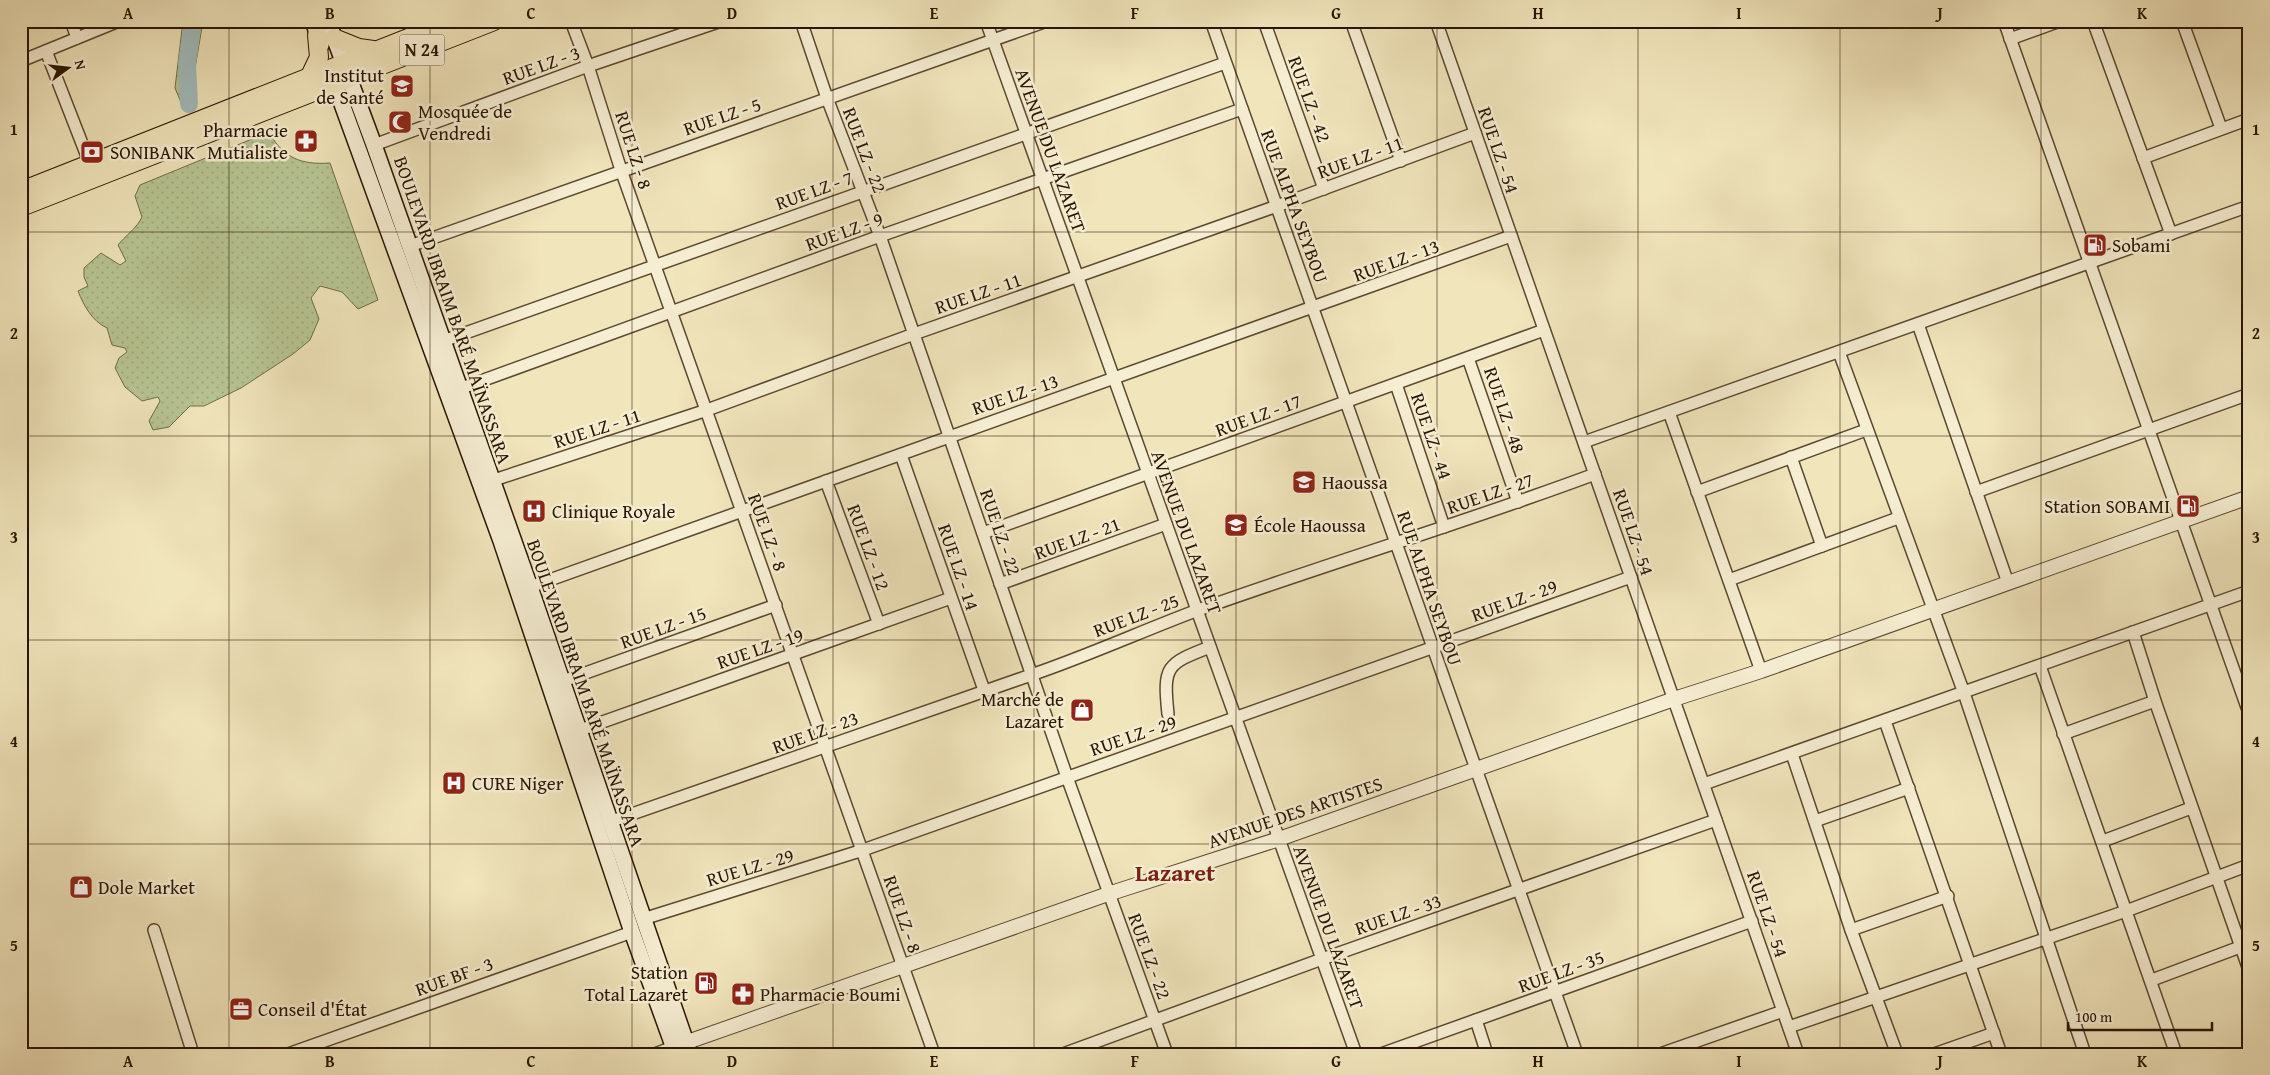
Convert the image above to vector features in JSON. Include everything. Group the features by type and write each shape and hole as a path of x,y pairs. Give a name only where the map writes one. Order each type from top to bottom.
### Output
{"main road":[{"name":"N 24","path":"21,191 310,76 339,74 373,50 451,21"},
{"name":"N 24","path":"21,207 339,74 494,21"},
{"path":"323,29 359,48 373,50"},
{"path":"323,29 339,74"},
{"path":"310,76 319,61 323,29"},
{"name":"BOULEVARD IBRAIM BARÉ MAÏNASSARA","path":"339,74 374,145 530,587 643,919 681,1049"},
{"name":"BOULEVARD IBRAIM BARÉ MAÏNASSARA","path":"339,74 501,541 632,932 681,1049"}],"street":[{"path":"71,21 77,38"},
{"path":"21,61 119,21"},
{"name":"RUE LZ - 8","path":"571,21 655,265 934,1054"},
{"name":"RUE LZ - 3","path":"374,145 588,66 721,21"},
{"name":"RUE LZ - 22","path":"801,21 827,98 880,236 1066,777 1167,1054"},
{"name":"AVENUE DU LAZARET","path":"986,21 1356,1054"},
{"name":"RUE LZ - 5","path":"410,246 1047,21"},
{"name":"RUE ALPHA SEYBOU","path":"1211,21 1577,1054"},
{"name":"RUE LZ - 42","path":"1264,21 1324,189"},
{"path":"1351,21 1401,161"},
{"name":"RUE LZ - 54","path":"1436,21 1798,1054"},
{"path":"2004,21 2249,713"},
{"path":"2010,39 2060,21"},
{"path":"2093,21 2171,234"},
{"path":"2182,21 2221,128"},
{"path":"46,51 90,164"},
{"name":"RUE LZ - 7","path":"442,341 1225,62"},
{"name":"RUE LZ - 9","path":"459,389 880,236 1242,109"},
{"path":"2143,158 2249,119"},
{"name":"RUE LZ - 11","path":"492,481 706,410 1475,134"},
{"path":"1584,442 2249,206"},
{"name":"RUE LZ - 13","path":"530,587 949,436 1313,309 1511,236"},
{"path":"1918,324 2008,583"},
{"name":"RUE LZ - 17","path":"983,533 1544,330"},
{"path":"1839,352 1898,518 1964,693 2085,1054"},
{"name":"RUE LZ - 48","path":"1468,358 1518,502"},
{"name":"RUE LZ - 44","path":"1396,384 1444,527"},
{"path":"1976,492 2249,394"},
{"path":"1670,412 1762,671"},
{"path":"1698,492 1866,430"},
{"name":"RUE LZ - 14","path":"900,455 984,690"},
{"path":"1791,457 1822,546"},
{"name":"RUE LZ - 27","path":"1396,544 1595,474"},
{"name":"RUE LZ - 12","path":"826,481 879,624"},
{"name":"AVENUE DES ARTISTES","path":"681,1049 1108,894 1279,839 1674,699 1762,671 2249,497"},
{"path":"1729,580 1898,518"},
{"name":"RUE LZ - 21","path":"1000,584 1166,524"},
{"name":"RUE LZ - 25","path":"1032,675 1197,611 1396,544"},
{"name":"RUE LZ - 29","path":"643,919 862,850 1631,577"},
{"path":"1704,784 2249,591"},
{"name":"RUE LZ - 19","path":"580,730 951,598"},
{"name":"RUE LZ - 15","path":"563,682 776,605"},
{"path":"2133,632 2154,701 2249,970"},
{"path":"1168,714 1166,690 1169,670 1183,658 1210,647"},
{"path":"2040,666 2152,980 2176,1054"},
{"name":"RUE LZ - 23","path":"609,822 827,747 984,690 1032,675"},
{"path":"2063,734 2154,701"},
{"path":"1885,721 1948,896 2001,1054"},
{"path":"1792,754 1851,930 1897,1054"},
{"path":"1815,821 1909,788"},
{"path":"2103,841 2191,808"},
{"name":"RUE LZ - 33","path":"1063,1054 1155,1022 1322,959 1716,820"},
{"path":"1789,1027 1876,995 2126,911 2249,865"},
{"path":"1851,930 1948,896"},
{"name":"RUE LZ - 35","path":"1381,1054 1752,921"},
{"path":"154,930 193,1054"},
{"name":"RUE BF - 3","path":"288,1054 632,932"},
{"path":"2152,980 2240,947"},
{"path":"1660,1054 1783,1011"},
{"path":"1476,1020 1487,1054"},
{"path":"1934,1054 1994,1033"},
{"path":"655,1054 681,1049"}],"green space":[{"path":"183,21 203,21 189,104 183,107 175,88"},
{"path":"269,132 280,148 294,158 310,163 330,163 378,300 358,309 342,292 320,286 311,298 319,319 310,340 293,354 241,388 204,406 190,406 169,427 153,430 149,421 160,401 158,397 142,401 125,387 115,368 119,358 127,352 125,348 112,345 107,328 89,313 83,302 78,291 88,286 84,277 84,268 101,253 120,265 126,261 118,245 142,217 135,196 140,185"}],"waterway":[{"path":"189,104 187,64 193,21"}],"place":[{"name":"Institut de Santé","path":"402,86"},
{"name":"Mosquée de Vendredi","path":"400,122"},
{"name":"Pharmacie Mutialiste","path":"306,141"},
{"name":"SONIBANK","path":"92,152"},
{"name":"Sobami","path":"2095,245"},
{"name":"Haoussa","path":"1304,482"},
{"name":"Station SOBAMI","path":"2188,506"},
{"name":"Clinique Royale","path":"534,511"},
{"name":"École Haoussa","path":"1236,525"},
{"name":"Marché de Lazaret","path":"1082,710"},
{"name":"CURE Niger","path":"454,783"},
{"name":"Dole Market","path":"81,887"},
{"name":"Station Total Lazaret","path":"706,983"},
{"name":"Pharmacie Boumi","path":"743,994"},
{"name":"Conseil d'État","path":"241,1009"}],"district":[{"name":"Lazaret","path":"1175,873"}]}
